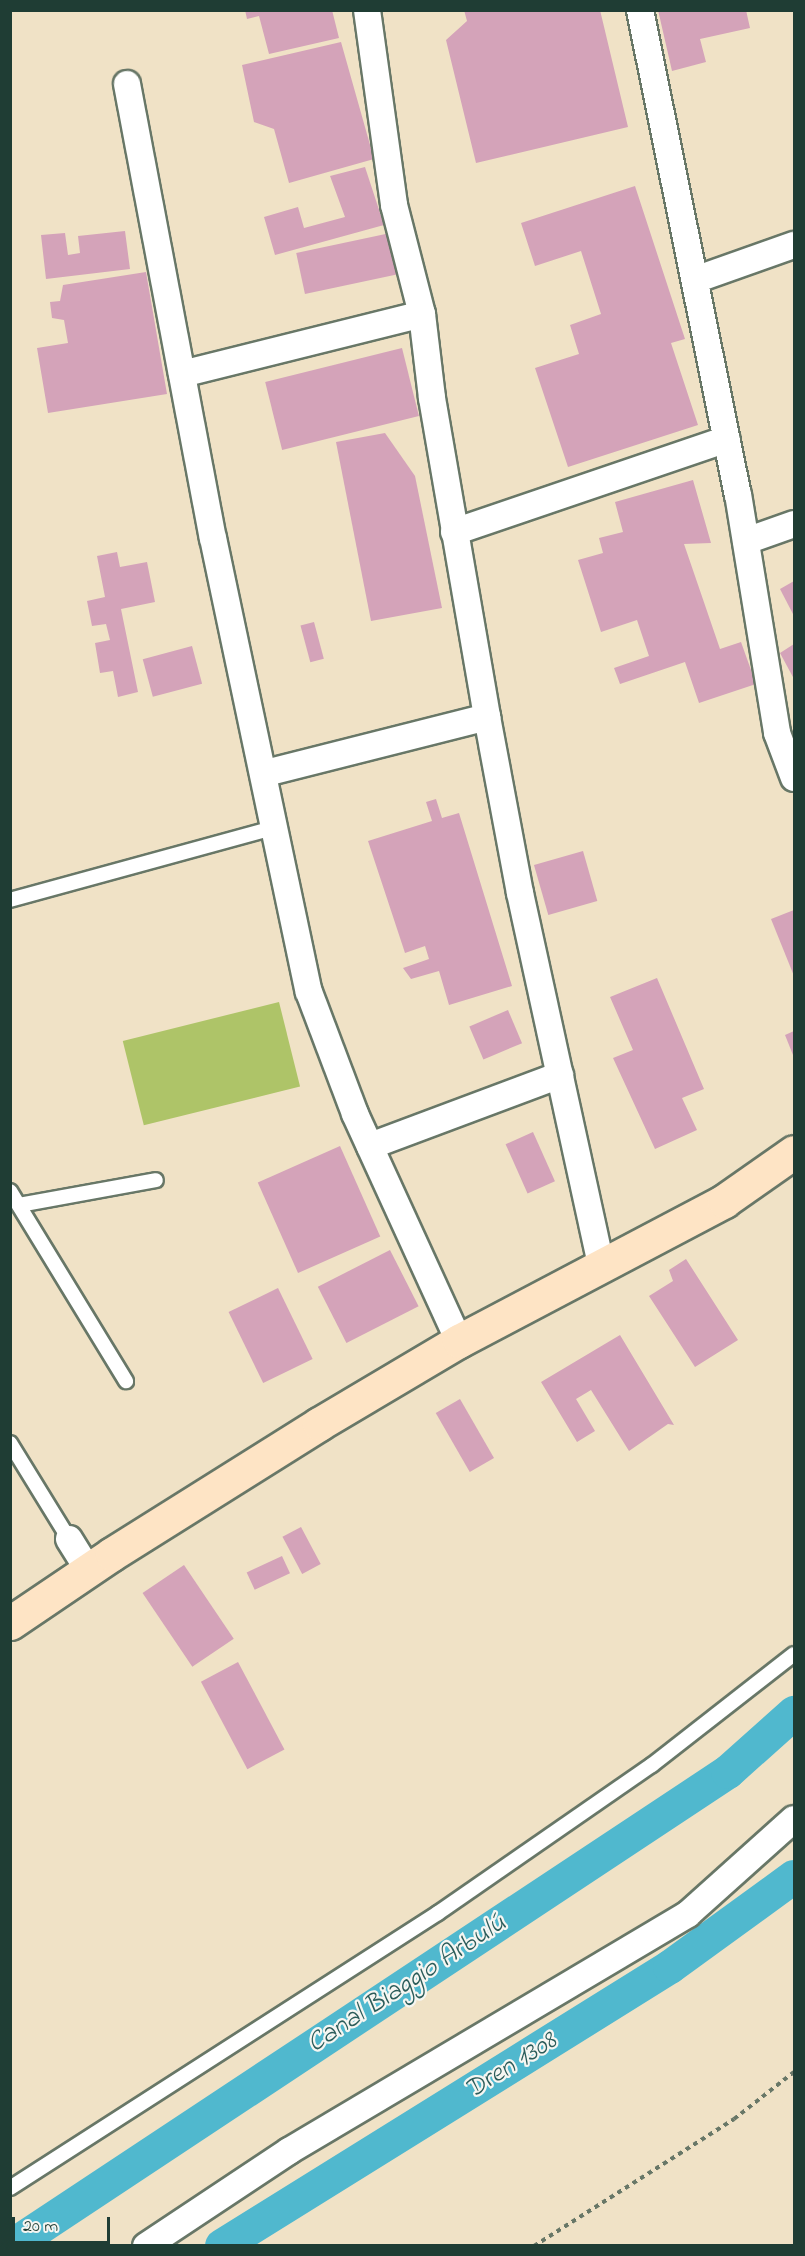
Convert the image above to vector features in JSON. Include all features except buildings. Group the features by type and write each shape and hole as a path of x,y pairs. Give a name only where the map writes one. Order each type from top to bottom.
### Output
{"street":[{"path":"367,10 394,205 422,314 454,532 487,717 560,1076 602,1266"},
{"path":"640,10 728,439 777,733 795,778"},
{"path":"127,84 213,538 266,773 309,992 370,1146 459,1341"},
{"path":"695,280 795,245"},
{"path":"182,374 422,314"},
{"path":"454,532 728,439"},
{"path":"746,541 795,524"},
{"path":"266,773 487,717"},
{"path":"370,1146 560,1076"},
{"path":"10,1623 88,1570 459,1341 724,1201 795,1152"},
{"path":"69,1539 88,1570"},
{"path":"146,2246 289,2151 688,1914 795,1819"}],"lane":[{"path":"10,900 276,827"},
{"path":"19,1205 156,1180"},
{"path":"10,1191 126,1381"},
{"path":"10,1443 69,1539"},
{"path":"10,2188 438,1913 652,1765 795,1654"}],"path":[{"path":"534,2246 734,2119 795,2072"}],"green space":[{"path":"279,1002 300,1086 144,1125 123,1041"}],"waterway":[{"name":"Canal Biaggio Arbulú","path":"12,2246 728,1772 794,1713"},
{"name":"Dren 1308","path":"222,2246 670,1967 794,1877"}]}
